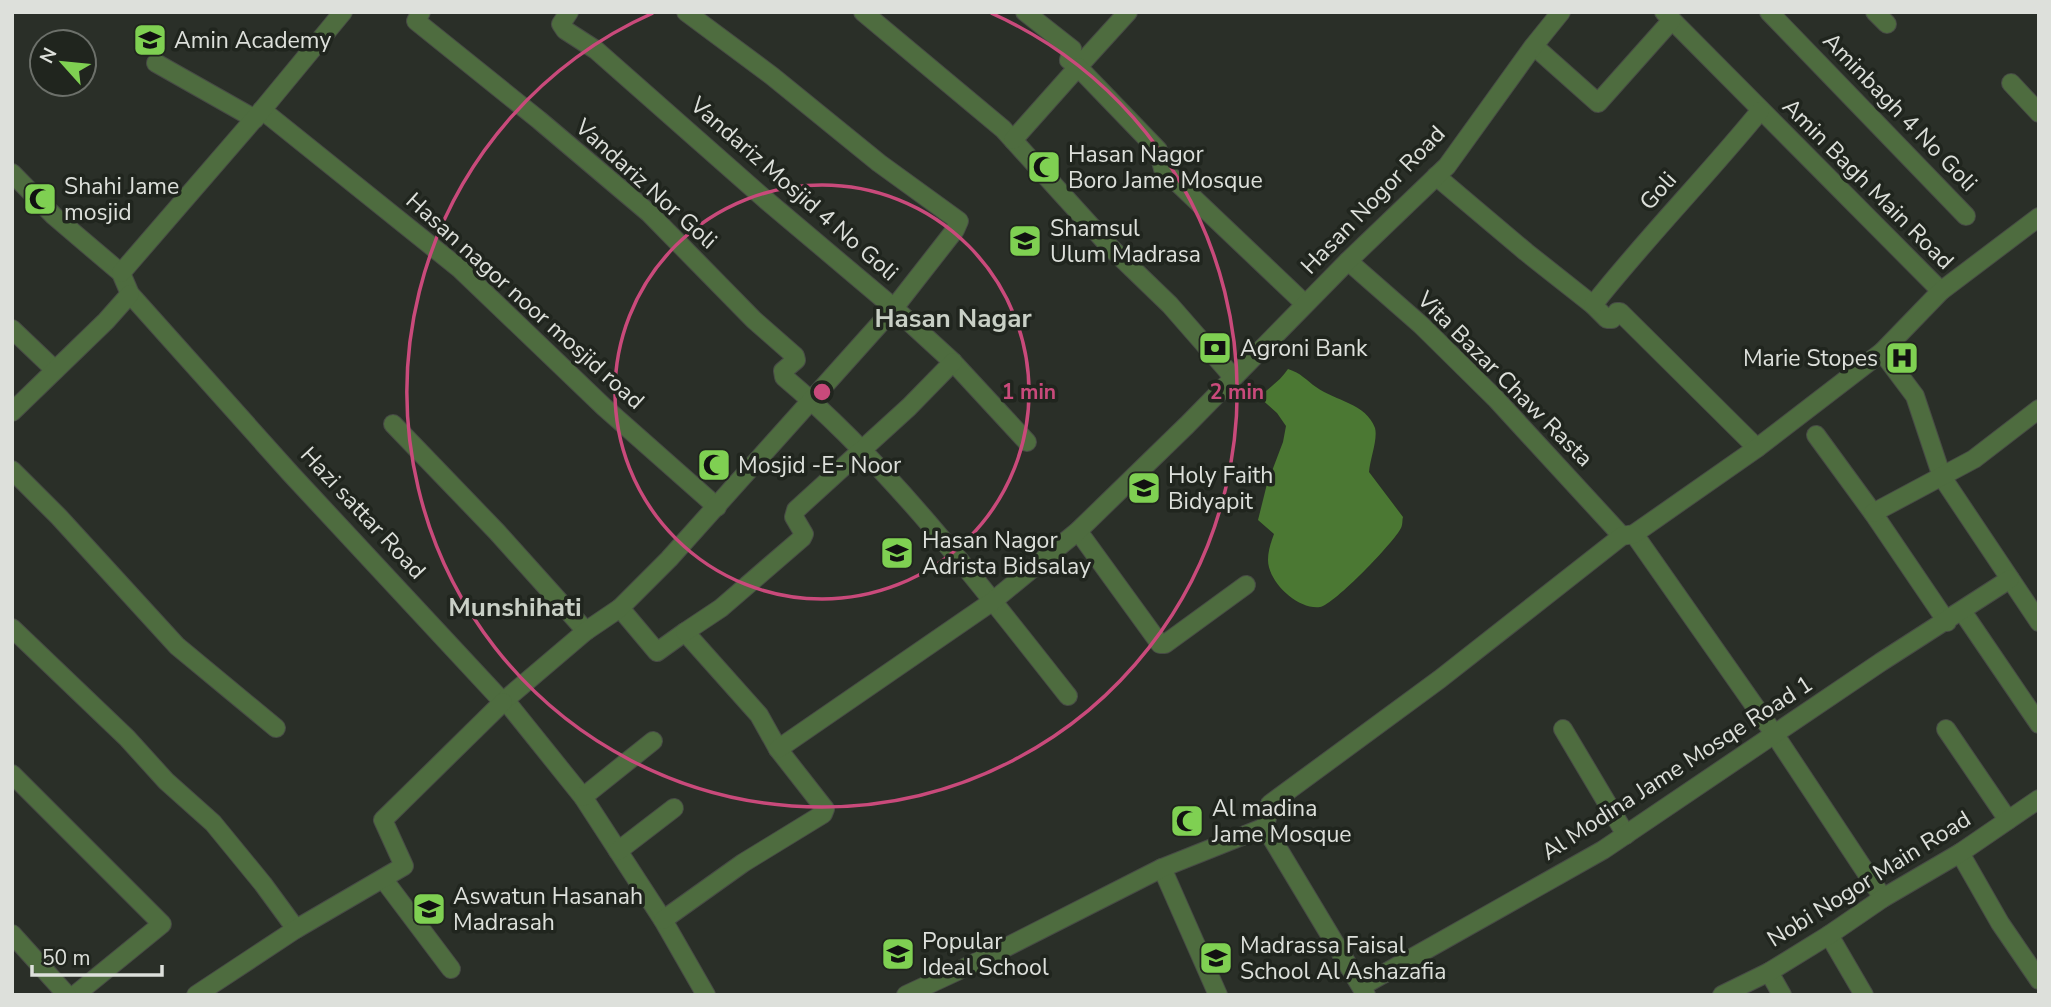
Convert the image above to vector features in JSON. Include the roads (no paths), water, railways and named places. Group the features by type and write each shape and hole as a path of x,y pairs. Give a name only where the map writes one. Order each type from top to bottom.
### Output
{"street":[{"path":"12,173 54,216 121,273 259,114 343,12"},
{"name":"Vandariz Nor Goli","path":"421,12 416,21 649,213 754,320 795,356 796,360 782,374 811,400"},
{"name":"Vandariz Mosjid 4 No Goli","path":"569,12 561,24 565,30 596,50 766,200 894,308 953,362 1027,442"},
{"path":"196,995 296,929 404,866 383,820 504,701 586,631 620,608 669,559 894,308 955,230 959,221 879,163 772,76 687,12"},
{"path":"863,12 1013,140 1111,248 1170,305 1234,377"},
{"path":"1025,12 1072,49 1069,60 1079,67 1158,150 1163,169 1305,304"},
{"path":"1013,140 1128,12"},
{"name":"Aminbagh 4 No Goli","path":"1769,12 1966,216"},
{"name":"Hasan Nogor Road","path":"778,749 993,601 1077,531 1447,166 1559,13"},
{"path":"1534,46 1598,103 1668,16"},
{"name":"Amin Bagh Main Road","path":"1668,16 1941,291"},
{"name":"Hasan nagor noor mosjid road","path":"156,63 259,114 460,268 604,407 717,507"},
{"path":"2011,83 2039,113"},
{"name":"Goli","path":"1593,305 1760,111"},
{"path":"1436,176 1609,320 1620,312 1756,448"},
{"path":"1364,991 1265,827 1270,804 1440,679 1628,535 1756,448 1882,352 1941,291 2039,217"},
{"name":"Vita Bazar Chaw Rasta","path":"1348,261 1496,399 1628,535 1775,735 1883,898"},
{"name":"Hazi sattar Road","path":"121,273 130,294 291,474 504,701 583,797 663,920 706,995"},
{"path":"12,412 106,321 130,294"},
{"path":"12,329 55,370"},
{"path":"1882,352 1915,396 1942,477 2039,622"},
{"path":"620,608 657,652 721,608 802,538 804,534 793,514 909,407 953,362"},
{"path":"811,400 862,448 993,601 1068,696"},
{"path":"1873,513 1974,459 2039,409"},
{"path":"393,424 497,532 586,631"},
{"path":"1816,435 1947,622"},
{"path":"12,470 59,517 177,646 276,728"},
{"path":"1077,531 1160,644 1166,644 1246,584"},
{"name":"Al Modina Jame Mosqe Road 1","path":"1364,991 1626,835 1881,662 2010,579"},
{"path":"1962,611 2039,724"},
{"path":"12,628 127,738 166,782 213,823 296,929"},
{"path":"663,920 743,863 823,814 825,808 778,749 759,715 685,632"},
{"path":"1563,729 1626,835"},
{"path":"1946,729 2008,820"},
{"path":"583,797 653,741"},
{"path":"12,774 162,923 75,995"},
{"name":"Nobi Nogor Main Road","path":"1722,995 1769,972 1883,898 1960,853 2039,799"},
{"path":"618,852 674,808"},
{"path":"906,995 1162,869 1265,827"},
{"path":"1960,853 2000,923 2039,980"},
{"path":"1162,869 1218,995"},
{"path":"384,880 451,970"},
{"path":"12,934 67,995"},
{"path":"1829,934 1864,995"},
{"path":"1769,972 1782,995"}],"place":[{"name":"Amin Academy","path":"150,40"},
{"name":"Hasan Nagor Boro Jame Mosque","path":"1044,167"},
{"name":"Shahi Jame mosjid","path":"40,199"},
{"name":"Shamsul Ulum Madrasa","path":"1025,241"},
{"name":"Agroni Bank","path":"1215,348"},
{"name":"Marie Stopes","path":"1902,358"},
{"name":"Mosjid -E- Noor","path":"714,465"},
{"name":"Holy Faith Bidyapit","path":"1144,488"},
{"name":"Hasan Nagor Adrista Bidsalay","path":"897,553"},
{"name":"Al madina Jame Mosque","path":"1187,821"},
{"name":"Aswatun Hasanah Madrasah","path":"429,909"},
{"name":"Popular Ideal School","path":"898,954"},
{"name":"Madrassa Faisal School Al Ashazafia","path":"1216,958"}],"district":[{"name":"Hasan Nagar","path":"953,318"},
{"name":"Munshihati","path":"515,607"}]}
